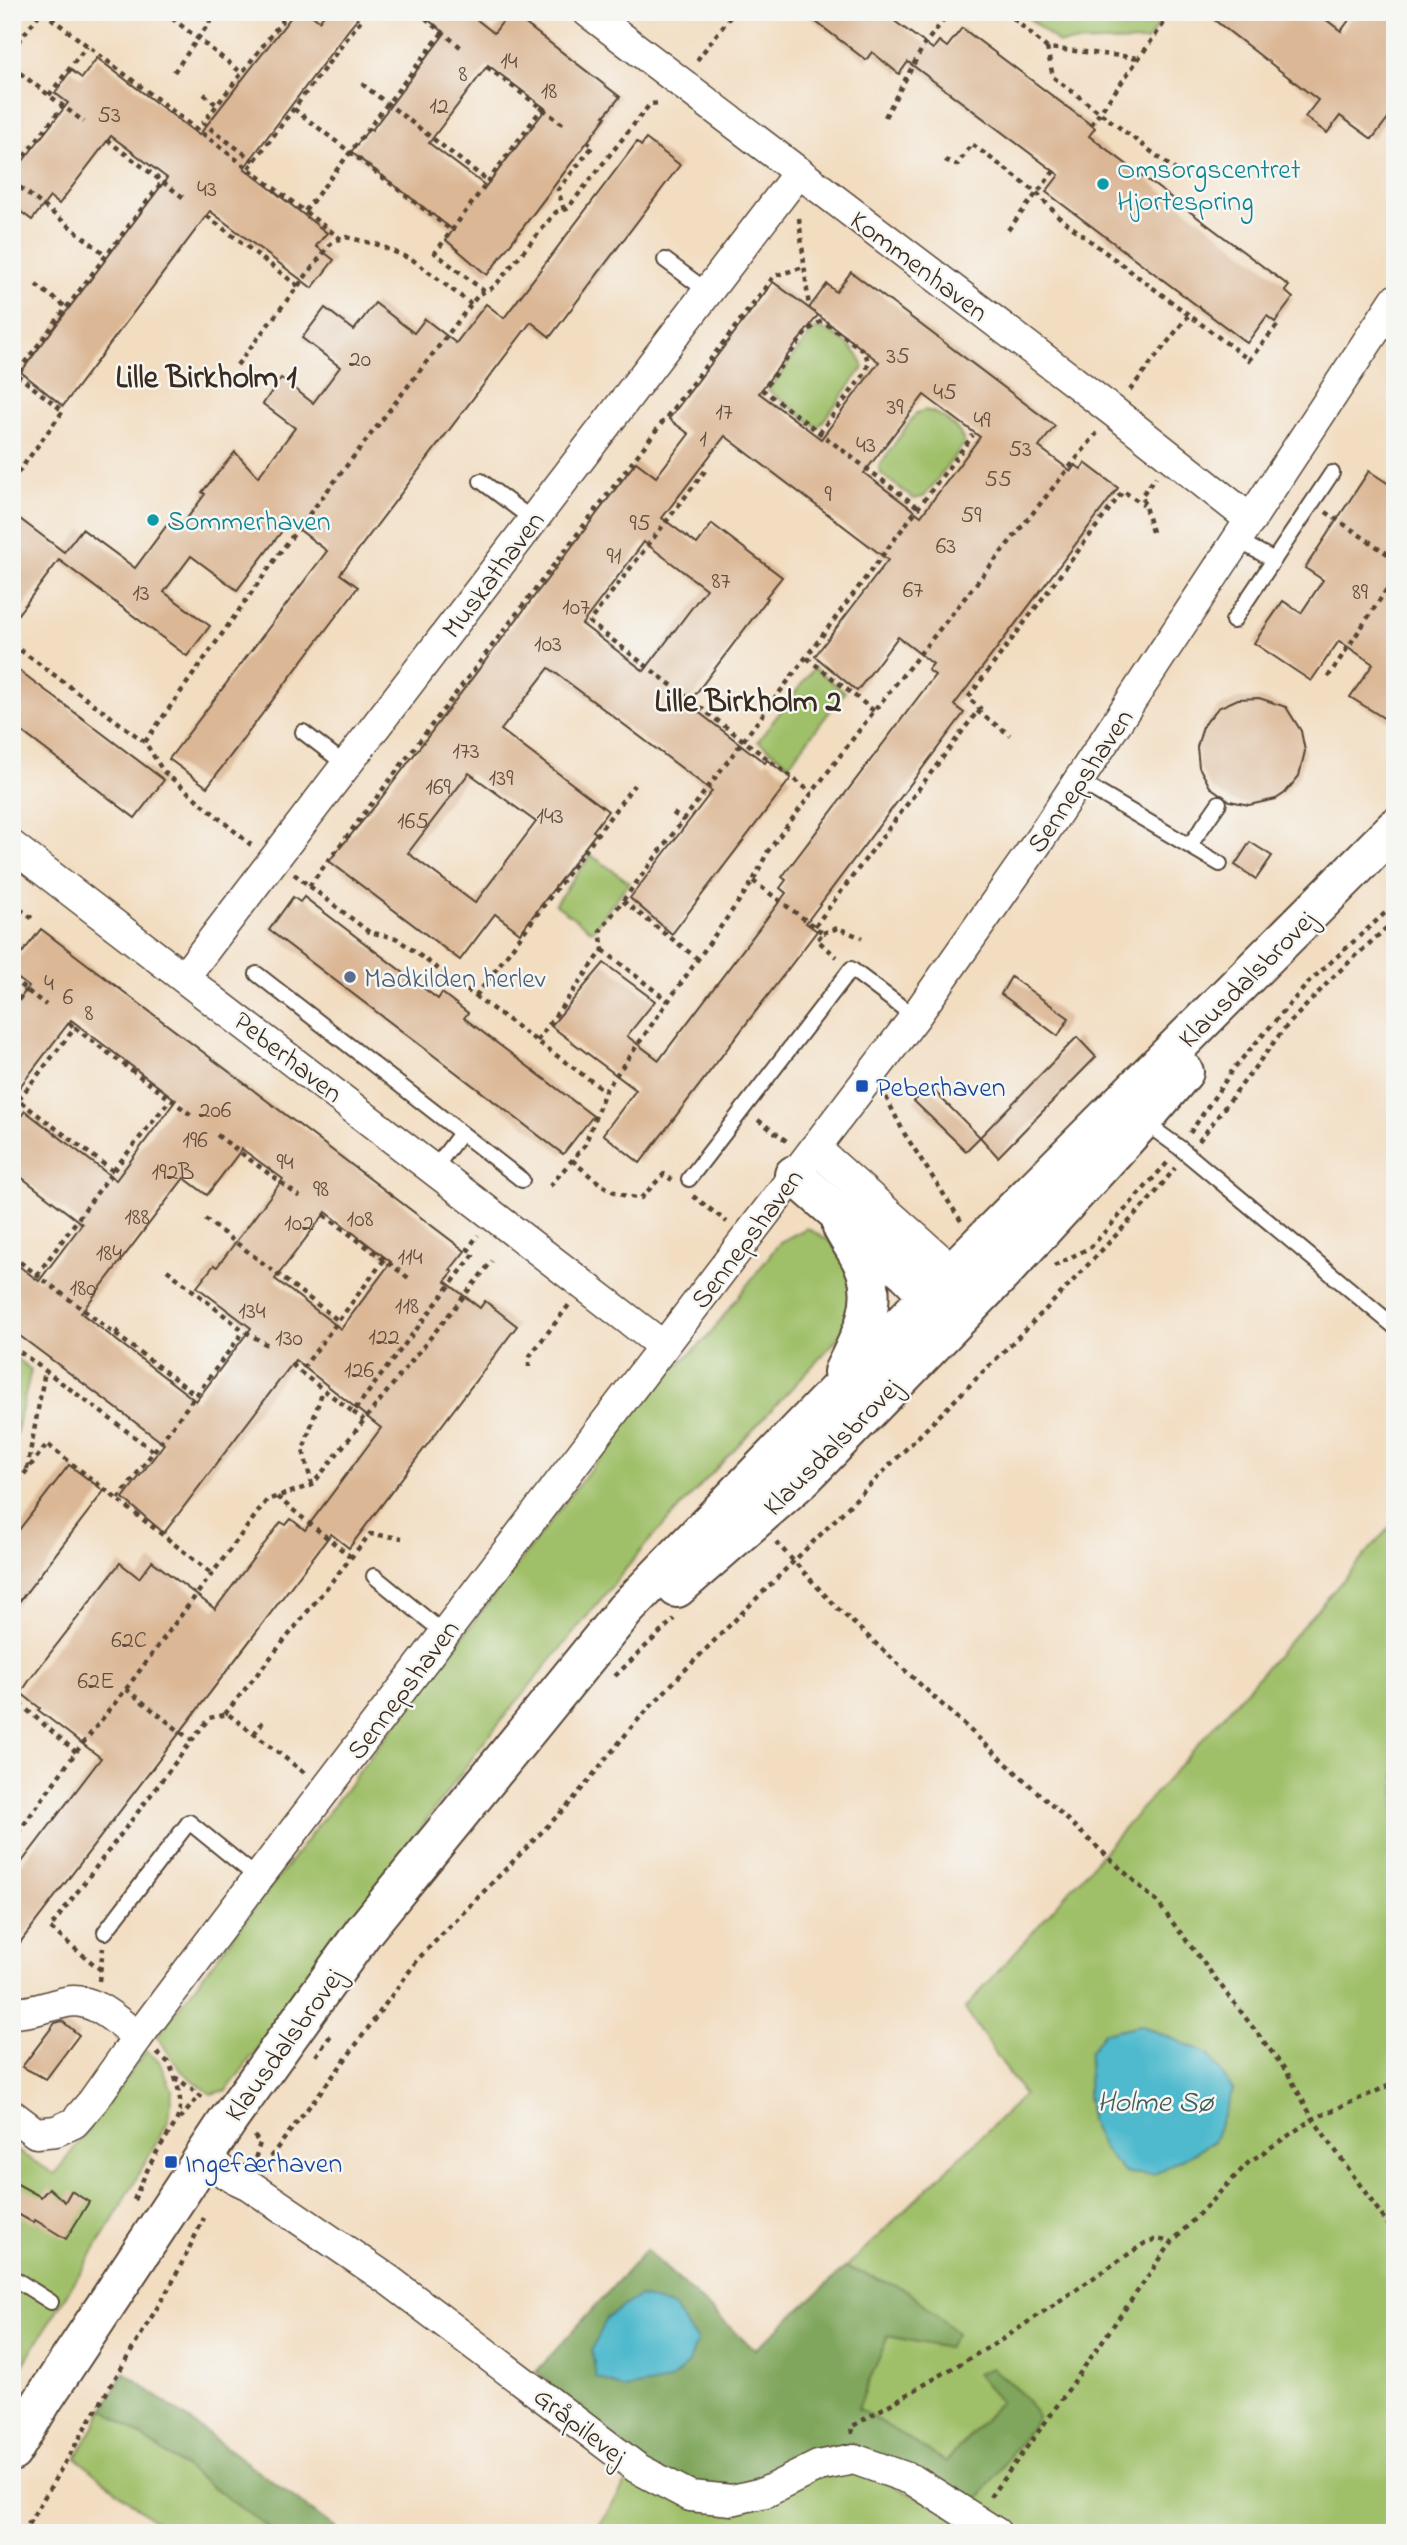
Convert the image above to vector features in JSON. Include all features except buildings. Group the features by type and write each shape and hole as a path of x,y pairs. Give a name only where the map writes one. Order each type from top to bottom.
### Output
{"street":[{"name":"Kommenhaven","path":"588,12 1171,456 1244,530"},
{"name":"Muskathaven","path":"185,976 799,172"},
{"name":"Sennepshaven","path":"138,2036 915,1017 1079,781 1395,300"},
{"name":"Klausdalsbrovej","path":"12,2452 43,2400 226,2172 364,1931 625,1610 833,1396 946,1296 1132,1112 1383,840"},
{"name":"Peberhaven","path":"12,846 185,976 663,1346"},
{"path":"806,1160 866,1271 870,1303 865,1324 833,1396"},
{"path":"806,1160 946,1296"},
{"path":"829,1204 907,1273 946,1296"},
{"name":"Klausdalsbrovej","path":"506,1757 658,1604 803,1478 946,1296"},
{"path":"12,2013 27,2013 69,2001 99,2007 138,2036 93,2101 74,2123 56,2131 36,2133 12,2116"},
{"name":"Gråpilevej","path":"226,2172 390,2281 637,2468 690,2496 732,2500 766,2492 818,2466 853,2459"},
{"path":"853,2459 913,2480 985,2526"}],"lane":[{"path":"665,260 707,291"},
{"path":"1233,621 1332,473"},
{"path":"481,481 533,520"},
{"path":"1244,530 1274,560"},
{"path":"303,733 346,765"},
{"path":"1079,781 1220,864"},
{"path":"1190,845 1219,803"},
{"path":"686,1184 851,969 915,1017"},
{"path":"257,974 522,1180"},
{"path":"1132,1112 1395,1327"},
{"path":"434,1168 461,1133"},
{"path":"374,1576 445,1634"},
{"path":"105,1932 189,1822 258,1878"},
{"path":"12,2277 51,2302"}],"path":[{"path":"12,50 42,12 341,239"},
{"path":"164,12 242,73"},
{"path":"174,72 217,12"},
{"path":"254,161 203,123 289,12"},
{"path":"248,168 367,12"},
{"path":"418,12 464,50"},
{"path":"697,60 734,12"},
{"path":"885,117 924,45 950,12"},
{"path":"1006,12 1047,48 1054,77 1182,175"},
{"path":"1091,125 1172,12"},
{"path":"305,211 442,33"},
{"path":"49,95 88,46"},
{"path":"1047,48 1140,58"},
{"path":"12,67 84,122"},
{"path":"487,68 543,107 565,126"},
{"path":"362,85 488,181"},
{"path":"204,94 217,105"},
{"path":"145,742 284,547 471,304 484,291 494,287 556,212 567,209 650,104 666,102"},
{"path":"12,172 63,106"},
{"path":"484,291 435,253 543,107"},
{"path":"294,108 452,230"},
{"path":"107,140 184,198"},
{"path":"564,210 558,190 593,146 588,142"},
{"path":"945,160 957,165 972,144 1037,193 1061,219 1250,360 1280,322"},
{"path":"1008,230 1054,171"},
{"path":"12,181 106,255"},
{"path":"12,481 64,411 14,373 162,182"},
{"path":"207,216 298,286"},
{"path":"800,226 809,308"},
{"path":"237,365 332,243 346,237 379,245 413,260 471,304"},
{"path":"310,886 774,275 804,268"},
{"path":"36,285 66,307"},
{"path":"550,1186 585,1145 605,1091 753,881 768,851 874,711 1188,316"},
{"path":"819,433 866,372 868,357 864,351 825,323 814,322 764,390 819,433 919,508"},
{"path":"668,1001 603,950 600,931 973,435"},
{"path":"1152,532 1142,495 1171,456"},
{"path":"705,471 589,622 812,793"},
{"path":"815,926 980,708 968,698 1123,491 1144,505"},
{"path":"1312,503 1395,559"},
{"path":"1328,677 1395,577"},
{"path":"12,644 145,742 163,771 254,847"},
{"path":"807,658 874,711"},
{"path":"977,711 1010,735"},
{"path":"476,996 634,785"},
{"path":"673,813 684,821"},
{"path":"293,873 369,932 396,938 605,1091"},
{"path":"753,881 823,933"},
{"path":"623,901 698,959"},
{"path":"12,903 33,919"},
{"path":"226,2172 340,2068 419,1958 571,1802 635,1723 688,1667 795,1563 1057,1298 1153,1196 1234,1068 1310,981 1395,904"},
{"path":"1048,1270 1091,1247 1183,1151 1206,1133 1284,1029 1334,976 1395,920"},
{"path":"851,969 817,940 823,933 838,928 862,938"},
{"path":"537,1041 603,950"},
{"path":"12,979 46,1005"},
{"path":"12,1008 27,989"},
{"path":"69,1023 194,1117"},
{"path":"75,1028 18,1100 113,1171"},
{"path":"867,1079 887,1098 904,1133 967,1229"},
{"path":"37,1275 113,1171 170,1100"},
{"path":"743,1109 806,1160"},
{"path":"217,1135 300,1197"},
{"path":"572,1160 609,1191 626,1198 641,1198 664,1174 673,1181"},
{"path":"686,1184 746,1237"},
{"path":"353,1412 436,1299 474,1254 468,1249 493,1214"},
{"path":"324,1215 410,1279"},
{"path":"205,1219 339,1321"},
{"path":"12,1256 197,1395"},
{"path":"300,1373 384,1260"},
{"path":"12,1841 267,1500 312,1485 492,1261"},
{"path":"167,1270 244,1331 268,1346"},
{"path":"529,1367 529,1357 585,1285"},
{"path":"116,1334 121,1327"},
{"path":"118,1499 244,1331"},
{"path":"12,1346 155,1452"},
{"path":"292,1364 300,1373 364,1420"},
{"path":"27,1470 45,1371"},
{"path":"312,1485 303,1450 323,1390"},
{"path":"12,1490 47,1444 211,1573"},
{"path":"277,1497 351,1557"},
{"path":"768,1533 835,1606 1157,1902 1287,2072 1313,2119 1395,2234"},
{"path":"224,1715 370,1534 402,1538"},
{"path":"611,1681 676,1616"},
{"path":"126,1689 192,1741"},
{"path":"12,1698 76,1752"},
{"path":"254,1734 264,1720"},
{"path":"93,2006 100,1977 105,1932"},
{"path":"311,2063 327,2043 332,2031"},
{"path":"985,2526 1047,2420 1172,2242 1249,2162 1313,2119 1395,2083"},
{"path":"179,2120 200,2095"},
{"path":"23,2533 173,2281 226,2172 253,2134"},
{"path":"853,2459 851,2427 1003,2339 1145,2243 1157,2239 1172,2242"}],"green space":[{"path":"1021,12 1167,12 1147,41 1059,43"},
{"path":"816,329 845,342 858,355 863,368 818,428 768,390"},
{"path":"925,410 949,422 959,432 964,444 927,493 914,499 881,474 879,466 916,413"},
{"path":"814,668 845,692 789,764 758,741"},
{"path":"591,855 629,882 592,931 555,904"},
{"path":"807,1228 841,1248 855,1301 843,1333 648,1542 490,1734 227,2090 211,2094 180,2070 157,2036 651,1390 706,1339 780,1242"},
{"path":"12,1355 31,1370 12,1452"},
{"path":"1395,1521 1395,2533 1012,2533 974,2505 1038,2417 978,2375 1000,2402 946,2462 857,2409 888,2336 947,2348 907,2290 846,2267 1024,2095 965,2009","holes":["1140,2025 1208,2054 1233,2090 1090,2120 1090,2053"]},
{"path":"146,2051 159,2061 172,2090 169,2120 117,2213 12,2383 12,2148 55,2174"},
{"path":"646,2250 755,2350 846,2267 907,2290 957,2333 947,2348 888,2336 858,2408 946,2462 1000,2402 977,2374 992,2368 1024,2396 1038,2417 974,2505 887,2458 734,2489 692,2486 633,2458 536,2372"},
{"path":"124,2372 342,2533 276,2533 104,2409"},
{"path":"104,2409 276,2533 170,2533 76,2458"},
{"path":"854,2469 972,2521 963,2533 593,2533 634,2471 818,2477"}],"water":[{"name":"Holme Sø","path":"1140,2025 1209,2054 1233,2090 1213,2142 1153,2175 1125,2173 1103,2149 1090,2120 1090,2052 1104,2033"},
{"path":"639,2296 673,2307 697,2341 689,2363 669,2381 625,2389 596,2377 592,2350 607,2318"}],"place":[{"name":"Omsorgscentret Hjortespring","path":"1103,184"},
{"name":"Sommerhaven","path":"153,520"},
{"name":"Madkilden herlev","path":"350,977"},
{"name":"Peberhaven","path":"862,1086"},
{"name":"Ingefærhaven","path":"171,2162"}],"district":[{"name":"Lille Birkholm 1","path":"206,376"},
{"name":"Lille Birkholm 2","path":"748,700"}]}
